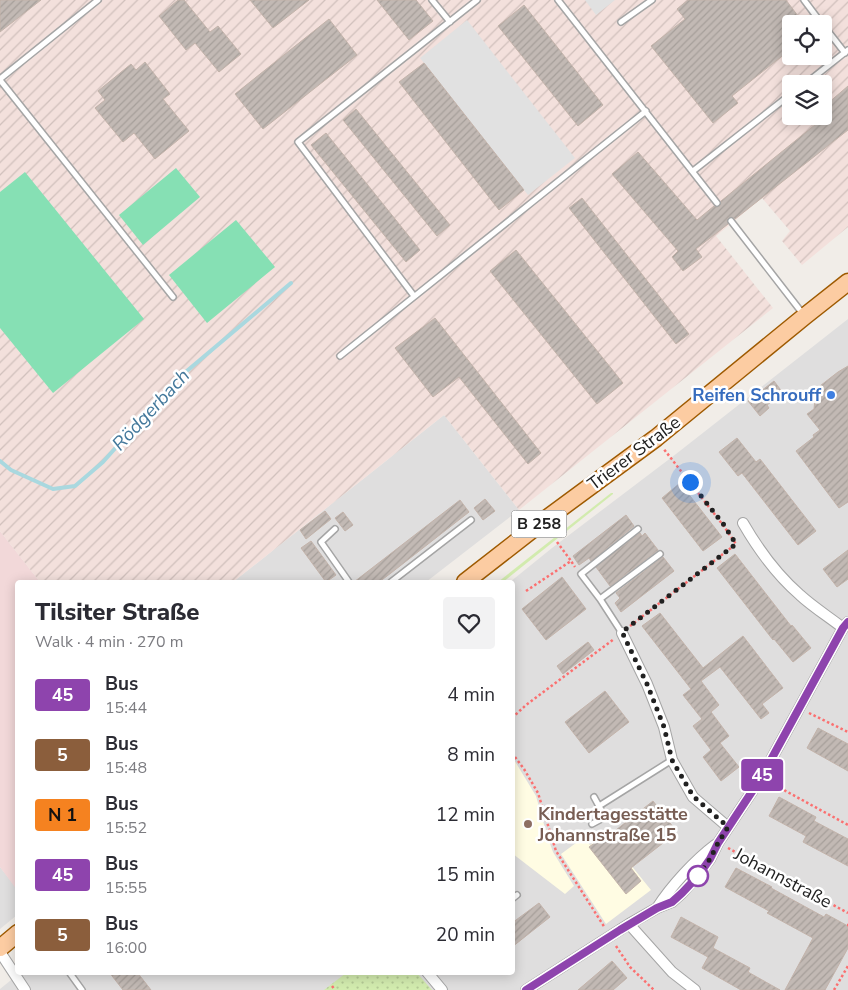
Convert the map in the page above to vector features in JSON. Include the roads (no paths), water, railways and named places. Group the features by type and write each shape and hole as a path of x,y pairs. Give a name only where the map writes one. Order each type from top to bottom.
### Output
{"main road":[{"name":"Trierer Straße","path":"468,580 542,522 656,438 848,282"},
{"path":"0,948 15,936"}],"street":[{"path":"743,523 754,543 800,596 846,625"},
{"name":"Johannstraße","path":"526,990 657,908 664,897 695,862 718,843 761,778 846,625"},
{"path":"622,632 664,727 672,760 693,796 728,827"},
{"path":"629,924 672,972 695,990"},
{"path":"0,952 15,975"},
{"path":"15,975 25,990"},
{"path":"430,975 442,990"}],"lane":[{"path":"98,0 0,80 173,297"},
{"path":"432,0 450,22"},
{"path":"414,296 298,142 477,0"},
{"path":"558,0 718,203"},
{"path":"622,22 652,0"},
{"path":"804,0 815,15"},
{"path":"816,75 846,51 832,35"},
{"path":"693,171 782,101"},
{"path":"340,356 646,111"},
{"path":"731,221 804,316"},
{"path":"394,580 471,520"},
{"path":"335,529 321,542 348,580"},
{"path":"622,632 581,574 638,529"},
{"path":"600,600 660,554"},
{"path":"599,806 672,760"},
{"path":"592,824 605,817 594,797"},
{"path":"71,975 82,990"}],"waterway":[{"name":"Rödgerbach","path":"0,461 11,470 53,489 75,486 103,462 175,381 291,283"}],"place":[{"name":"Reifen Schrouff","path":"831,395"},
{"name":"Kindertagesstätte Johannstraße 15","path":"528,824"}]}
